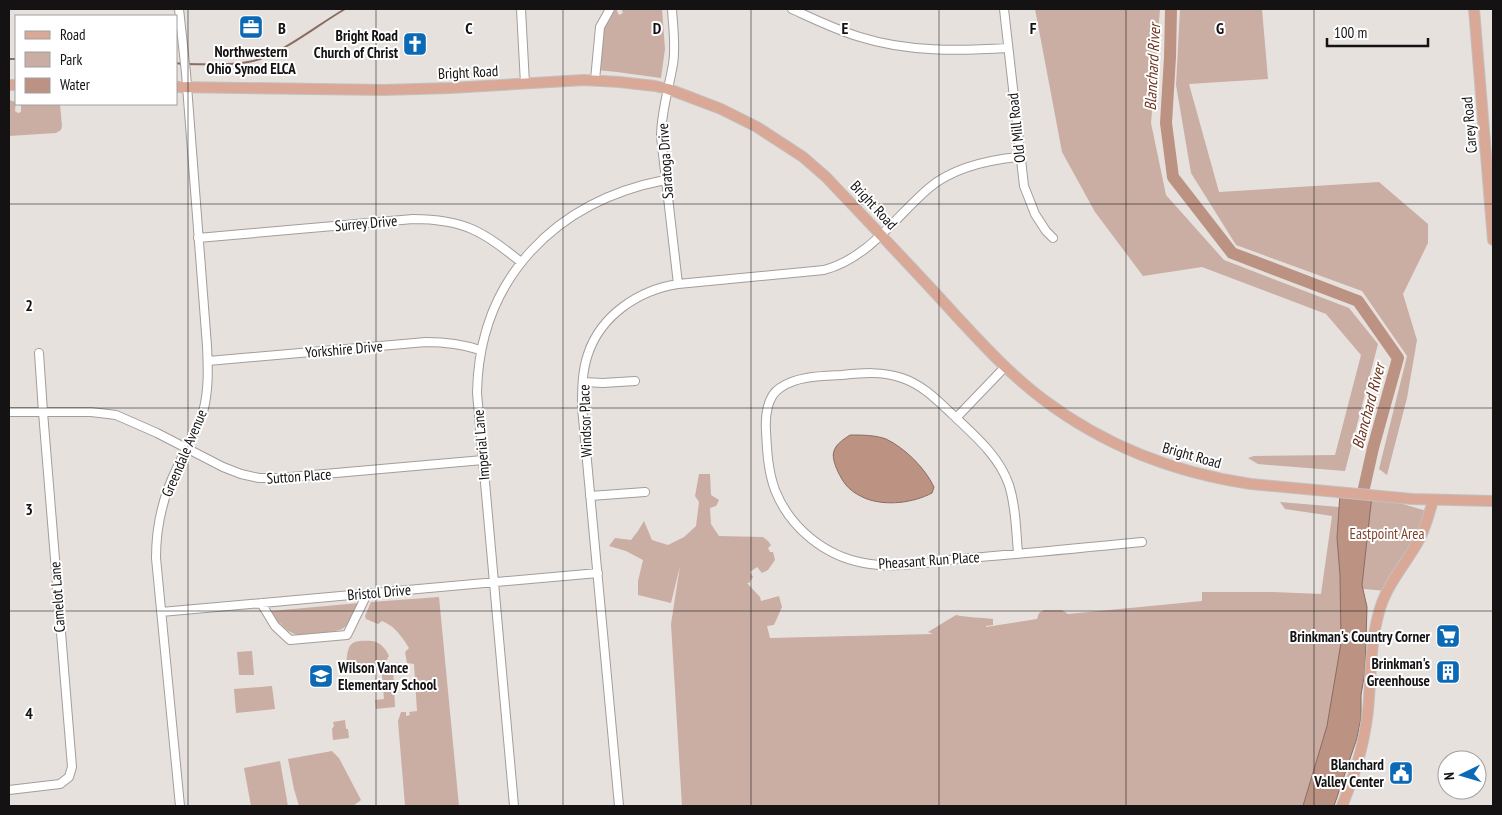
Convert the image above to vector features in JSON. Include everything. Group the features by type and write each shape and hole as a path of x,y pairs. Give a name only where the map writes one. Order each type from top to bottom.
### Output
{"main road":[{"name":"Carey Road","path":"1474,9 1493,240"},
{"name":"Bright Road","path":"181,87 375,90 595,80 668,89 739,118 787,145 826,177 1005,367 1038,396 1071,419 1112,442 1149,458 1187,471 1251,484 1390,497 1493,501"},
{"path":"1342,806 1364,742 1373,644 1380,609 1387,591 1422,535 1428,521 1433,500"}],"street":[{"name":"Greendale Avenue","path":"179,9 186,73 181,87 198,238 208,361 205,403 199,422 165,495 158,523 156,558 180,806"},
{"path":"521,9 526,84"},
{"path":"595,80 600,27 610,9"},
{"name":"Saratoga Drive","path":"672,9 674,53 661,127 665,180 678,284"},
{"path":"792,9 860,37 895,44 955,50 1008,48"},
{"name":"Old Mill Road","path":"1004,9 1024,186 1030,205 1040,223 1053,238"},
{"name":"Windsor Place","path":"619,806 582,407 585,365 595,338 610,318 625,305 642,294 660,287 824,270 848,261 870,245 930,188 947,177 965,168 985,162 1020,157"},
{"name":"Imperial Lane","path":"514,806 477,393 477,370 480,350 496,305 510,278 521,262 549,233 581,210 606,198 629,189 665,180"},
{"name":"Surrey Drive","path":"198,238 428,219 454,222 481,233 521,262"},
{"name":"Yorkshire Drive","path":"208,361 426,342 455,344 480,350"},
{"name":"Camelot Lane","path":"9,790 60,784 65,781 71,772 42,412 40,353"},
{"path":"956,418 1005,367"},
{"name":"Pheasant Run Place","path":"1018,553 1014,504 1005,475 988,450 927,391 910,381 896,376 866,373 812,378 787,384 775,392 766,417 768,462 776,491 790,517 810,538 835,554 854,561 893,565 1142,542"},
{"path":"583,382 635,381"},
{"name":"Sutton Place","path":"9,412 91,412 116,415 232,470 259,478 279,478 483,460"},
{"path":"590,496 645,492"},
{"name":"Bristol Drive","path":"161,612 598,573"},
{"path":"261,603 275,626 290,640 347,635 367,594"}],"green space":[{"path":"615,9 617,9 619,15 623,13 622,10 624,9 662,9 665,49 661,78 597,70 603,31"},
{"path":"1035,9 1160,9 1151,123 1166,195 1224,260 1349,308 1378,344 1345,471 1258,464 1248,458 1254,456 1335,455 1361,355 1326,314 1202,267 1143,276 1095,212 1062,152"},
{"path":"1180,9 1262,9 1268,79 1189,84 1219,192 1379,182 1428,224 1428,243 1403,294 1417,340 1407,398 1387,475 1379,469 1407,356 1362,291 1236,245 1191,173 1176,85"},
{"path":"9,100 15,102 15,111 18,113 21,112 21,105 60,105 61,130 56,133 9,136"},
{"path":"699,474 710,474 711,495 719,500 716,506 710,508 711,524 719,536 763,537 771,545 768,548 770,552 773,552 775,560 768,570 762,573 757,567 750,572 753,577 747,583 760,597 761,601 779,596 782,607 774,625 767,626 770,638 933,634 928,632 956,615 993,619 993,625 986,627 1037,619 1039,613 1044,610 1062,610 1068,614 1202,601 1202,592 1321,594 1332,516 1285,509 1280,502 1339,507 1337,538 1352,592 1317,806 682,806 671,624 680,566 671,603 638,595 638,581 643,560 626,551 609,546 615,538 631,540 644,521 652,540 668,545 684,537 696,526 699,502 695,496"},
{"name":"Eastpoint Area","path":"1372,495 1430,512 1387,591 1352,588"},
{"path":"439,597 459,806 405,806 398,721 401,712 406,712 406,716 410,715 409,712 417,711 414,664 407,663 405,652 409,648 394,629 387,623 382,621 378,624 366,619 365,616 371,602"},
{"path":"359,603 350,621 342,629 307,635 288,631 280,623 277,623 271,611"},
{"path":"358,641 373,641 381,645 386,651 389,656 386,661 350,671 347,670 347,656 351,645"},
{"path":"252,651 254,675 239,675 237,652"},
{"path":"389,664 393,668 395,707 376,709 375,700 384,699 381,665"},
{"path":"272,686 275,709 236,713 234,689"},
{"path":"345,720 349,738 333,740 333,722"},
{"path":"332,751 339,758 361,800 353,806 299,806 288,759"},
{"path":"280,761 288,806 251,806 244,768"}],"water":[{"path":"850,435 882,438 893,443 914,459 925,473 934,487 932,493 917,499 891,503 867,499 854,492 841,477 835,466 833,455 836,446"},
{"path":"1340,493 1372,495 1362,585 1367,607 1361,718 1357,738 1334,806 1303,806 1327,726 1341,643 1340,575 1337,538"}],"waterway":[{"path":"187,64 233,64 260,59 298,40 345,9"},
{"name":"Blanchard River","path":"1171,9 1166,123 1173,177 1232,253 1358,301 1398,358 1373,448 1360,506"},
{"path":"9,59 15,59"},
{"path":"178,63 182,64"}],"place":[{"name":"Northwestern Ohio Synod ELCA","path":"251,27"},
{"name":"Bright Road Church of Christ","path":"415,44"},
{"name":"Brinkman's Country Corner","path":"1448,636"},
{"name":"Brinkman's Greenhouse","path":"1448,672"},
{"name":"Wilson Vance Elementary School","path":"321,676"},
{"name":"Blanchard Valley Center","path":"1401,773"}]}
